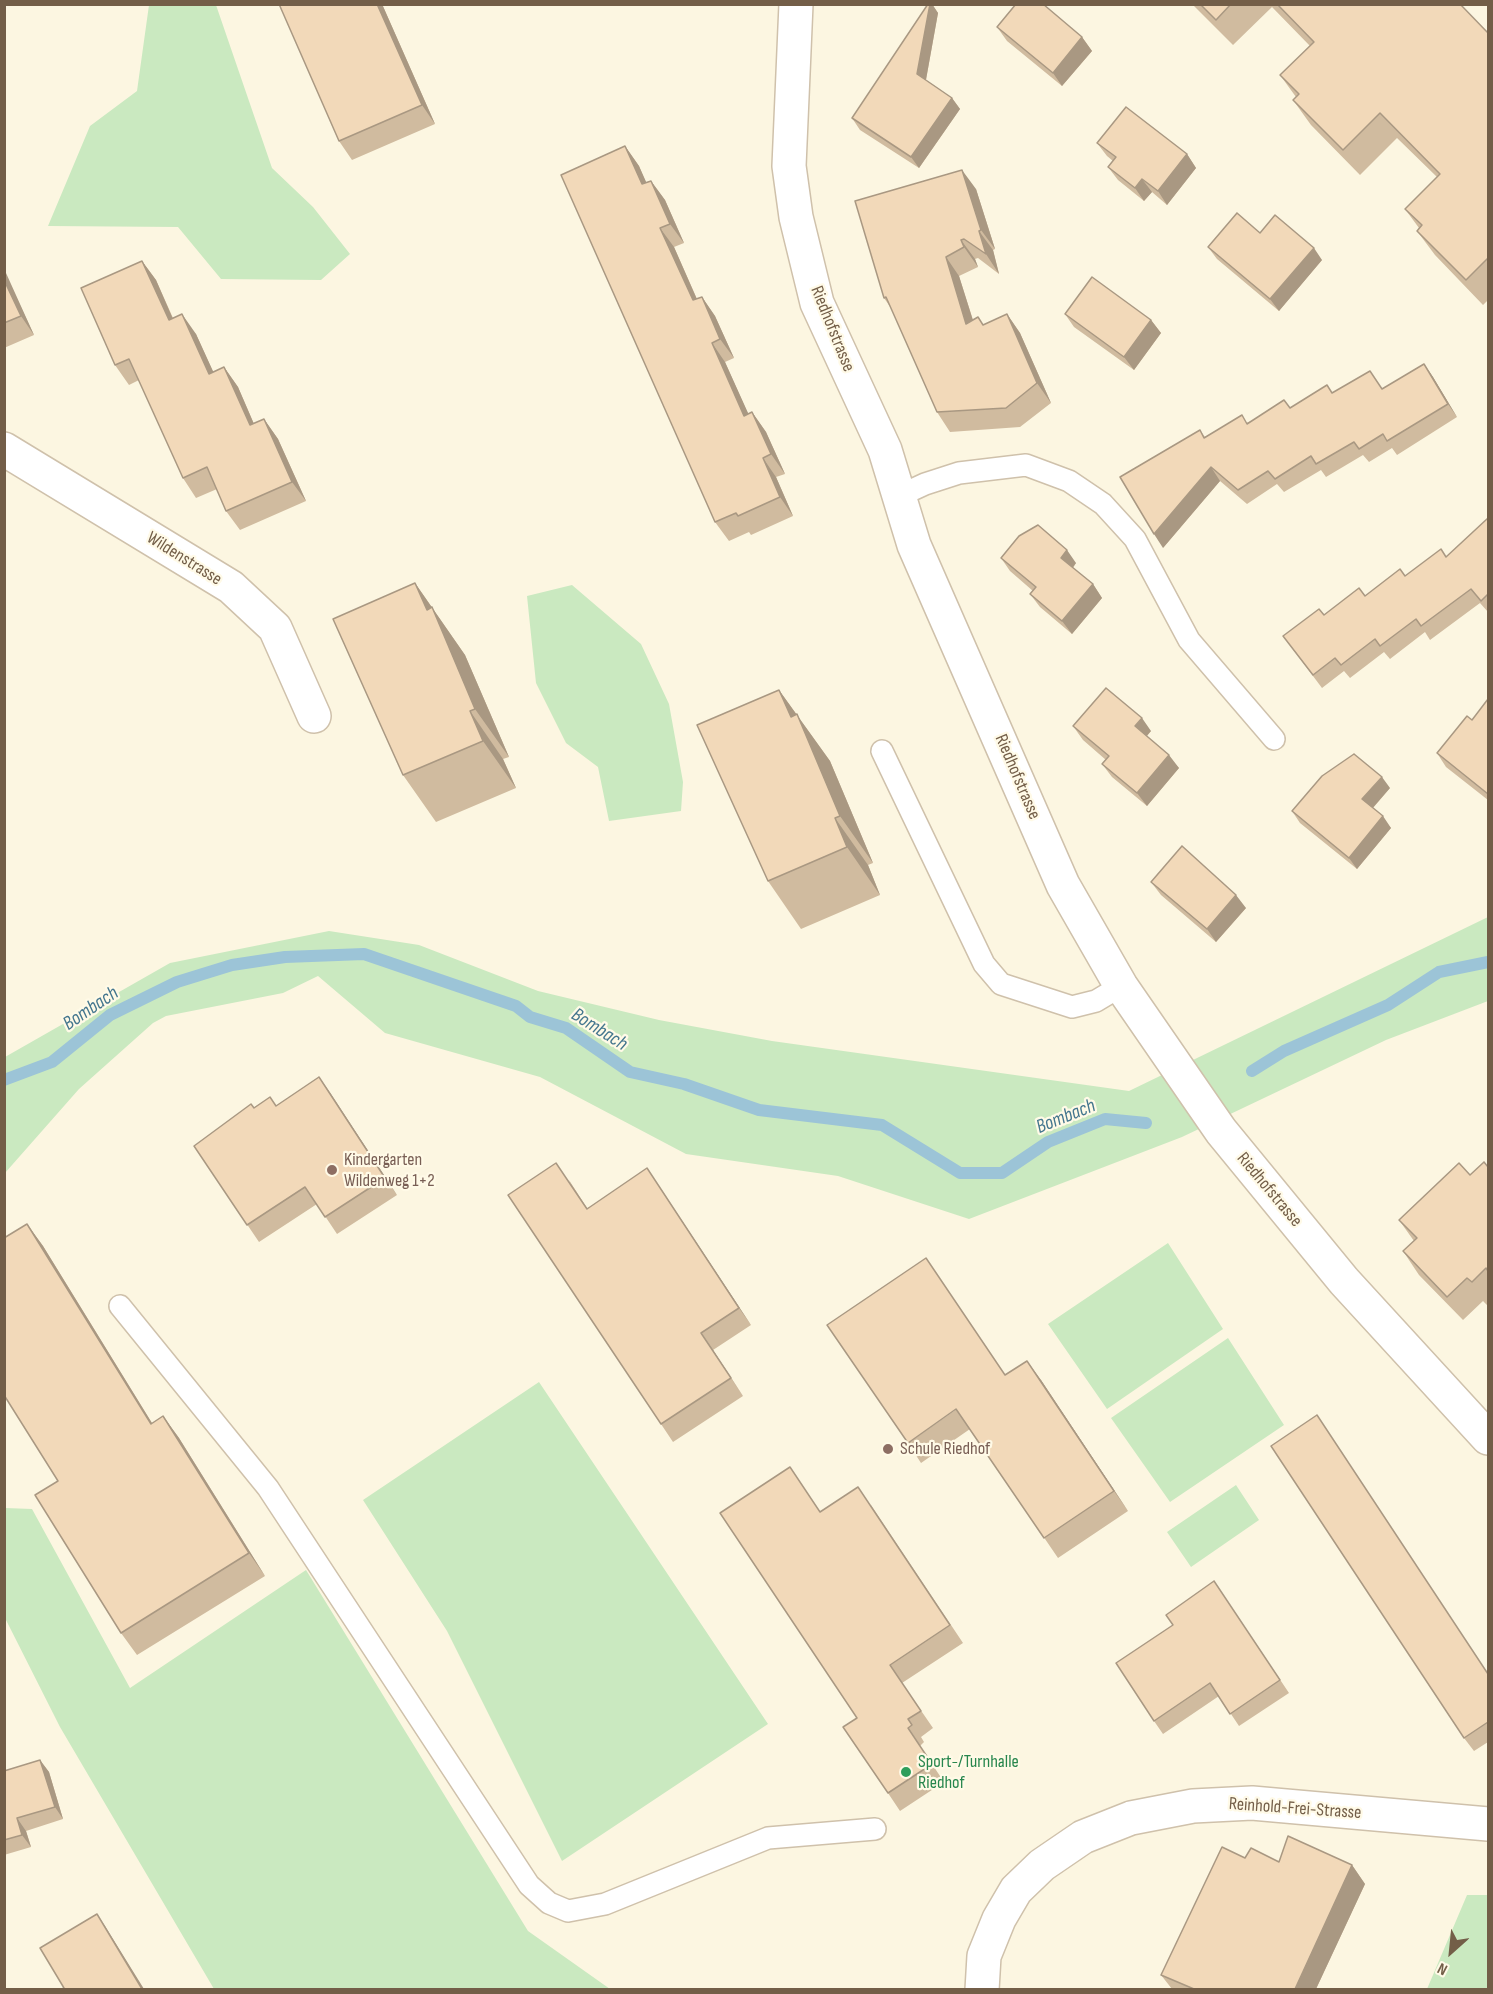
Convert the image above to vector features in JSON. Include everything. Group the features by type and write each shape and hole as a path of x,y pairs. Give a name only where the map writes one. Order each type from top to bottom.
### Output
{"street":[{"name":"Riedhofstrasse","path":"796,4 789,166 796,217 817,303 885,450 914,545 1064,885 1120,986 1234,1148 1344,1281 1488,1438"},
{"name":"Wildenstrasse","path":"4,449 231,587 275,628 314,716"},
{"name":"Reinhold-Frei-Strasse","path":"982,1989 984,1956 999,1919 1016,1890 1042,1865 1083,1837 1131,1818 1192,1806 1252,1803 1488,1824"}],"lane":[{"path":"899,496 925,483 959,473 1026,465 1069,481 1103,504 1135,539 1189,640 1274,739"},
{"path":"882,751 984,964 1001,984 1072,1006 1096,1001 1120,986"},
{"path":"120,1306 268,1488 529,1885 549,1903 567,1911 605,1904 768,1838 875,1829"}],"green space":[{"path":"149,5 216,5 272,168 313,207 350,254 321,280 221,279 178,227 48,226 90,126 137,91"},
{"path":"572,585 641,644 669,704 683,782 681,811 609,821 598,767 566,743 536,683 527,596"},
{"path":"1488,917 1488,1001 1386,1040 1182,1137 969,1219 838,1176 686,1154 540,1077 385,1033 318,976 283,993 166,1016 153,1023 79,1089 5,1173 5,1057 170,963 329,931 419,945 538,991 659,1020 772,1041 1129,1091"},
{"path":"1168,1243 1223,1329 1107,1409 1048,1324"},
{"path":"1228,1338 1284,1425 1170,1502 1111,1418"},
{"path":"539,1382 768,1724 562,1861 447,1631 363,1500"},
{"path":"1236,1485 1259,1520 1191,1567 1167,1532"},
{"path":"5,1508 32,1509 130,1688 306,1570 528,1931 610,1989 214,1989 60,1727 5,1618"},
{"path":"1467,1895 1488,1895 1488,1989 1427,1989"}],"building":[{"path":"279,4 377,4 422,105 339,141"},
{"path":"930,4 917,74 952,98 911,157 852,118"},
{"path":"1016,4 1043,4 1082,37 1053,73 997,27"},
{"path":"1200,4 1231,4 1216,20"},
{"path":"1277,4 1460,4 1488,33 1488,258 1466,280 1417,231 1422,225 1405,209 1440,174 1380,113 1343,150 1293,100 1299,94 1280,75 1314,42"},
{"path":"1126,107 1187,154 1158,191 1142,179 1135,188 1108,167 1116,157 1097,143"},
{"path":"625,146 642,184 651,181 670,224 660,228 693,300 702,297 720,339 712,343 744,416 752,412 771,454 763,458 780,497 738,516 736,513 715,522 561,175"},
{"path":"962,170 986,254 964,239 961,240 964,247 946,257 966,324 978,317 983,325 1007,314 1037,383 1006,408 937,412 886,297 884,298 855,201"},
{"path":"1237,213 1260,233 1275,215 1314,248 1270,299 1208,247"},
{"path":"142,261 169,320 182,314 209,374 224,367 250,425 264,419 292,482 226,511 207,467 183,478 129,359 115,365 81,288"},
{"path":"1092,277 1151,320 1124,357 1065,314"},
{"path":"4,280 21,316 4,323"},
{"path":"1424,364 1448,404 1387,441 1383,434 1359,449 1354,442 1316,464 1311,456 1275,479 1268,471 1238,490 1211,467 1154,534 1120,477 1200,430 1204,438 1242,415 1247,424 1284,400 1290,408 1327,385 1332,393 1370,371 1382,389"},
{"path":"1488,518 1488,594 1481,601 1471,589 1421,626 1416,619 1380,646 1375,639 1341,665 1335,658 1313,675 1283,636 1319,609 1324,615 1359,588 1365,596 1400,569 1405,576 1441,549 1446,557"},
{"path":"1038,525 1067,550 1061,558 1093,584 1062,621 1030,594 1036,587 1001,558 1019,536"},
{"path":"415,583 427,610 432,607 475,709 470,711 483,741 403,775 333,619"},
{"path":"1106,688 1142,718 1135,726 1169,755 1137,793 1102,764 1109,756 1073,726"},
{"path":"779,690 791,717 797,714 840,816 835,818 847,847 768,881 697,725"},
{"path":"1488,699 1488,794 1437,753 1467,716 1472,720"},
{"path":"1354,754 1382,777 1362,799 1383,816 1349,858 1292,811 1322,776"},
{"path":"1182,846 1236,895 1207,929 1151,882"},
{"name":"Kindergarten Wildenweg 1+2","path":"319,1077 385,1178 325,1217 305,1187 247,1225 194,1146 251,1104 254,1108 270,1097 276,1106"},
{"path":"1484,1162 1488,1167 1488,1271 1486,1268 1472,1282 1467,1278 1447,1297 1403,1251 1417,1238 1399,1220 1459,1163 1470,1175"},
{"path":"556,1163 587,1209 647,1168 739,1308 701,1333 731,1378 661,1424 508,1195"},
{"path":"27,1224 151,1424 163,1416 249,1553 121,1633 35,1495 58,1481 4,1395 4,1238"},
{"path":"926,1258 1005,1375 1027,1361 1114,1491 1044,1538 956,1409 908,1443 827,1325"},
{"path":"1317,1415 1488,1674 1488,1722 1464,1738 1271,1446"},
{"path":"790,1467 820,1512 858,1487 950,1625 890,1665 921,1711 908,1719 912,1725 908,1728 932,1764 888,1793 843,1727 857,1718 720,1513"},
{"path":"1214,1581 1280,1680 1230,1714 1210,1683 1154,1721 1116,1663 1173,1625 1166,1615"},
{"path":"40,1760 55,1807 17,1818 22,1835 4,1840 4,1771"},
{"path":"1288,1836 1352,1865 1295,1989 1194,1989 1161,1975 1222,1847 1245,1858 1251,1848 1279,1862"},
{"path":"97,1914 142,1989 62,1989 64,1988 40,1948"}],"waterway":[{"name":"Bombach","path":"4,1080 52,1062 110,1015 177,982 232,965 285,957 364,954 516,1006 530,1017 566,1028 630,1072 684,1084 759,1110 882,1125 960,1173 1002,1173 1048,1142 1105,1119 1146,1123"},
{"name":"Bombach","path":"1252,1071 1284,1051 1388,1005 1439,972 1488,962"}],"place":[{"name":"Kindergarten Wildenweg 1+2","path":"332,1170"},
{"name":"Schule Riedhof","path":"888,1449"},
{"name":"Sport-/Turnhalle Riedhof","path":"906,1772"}]}
